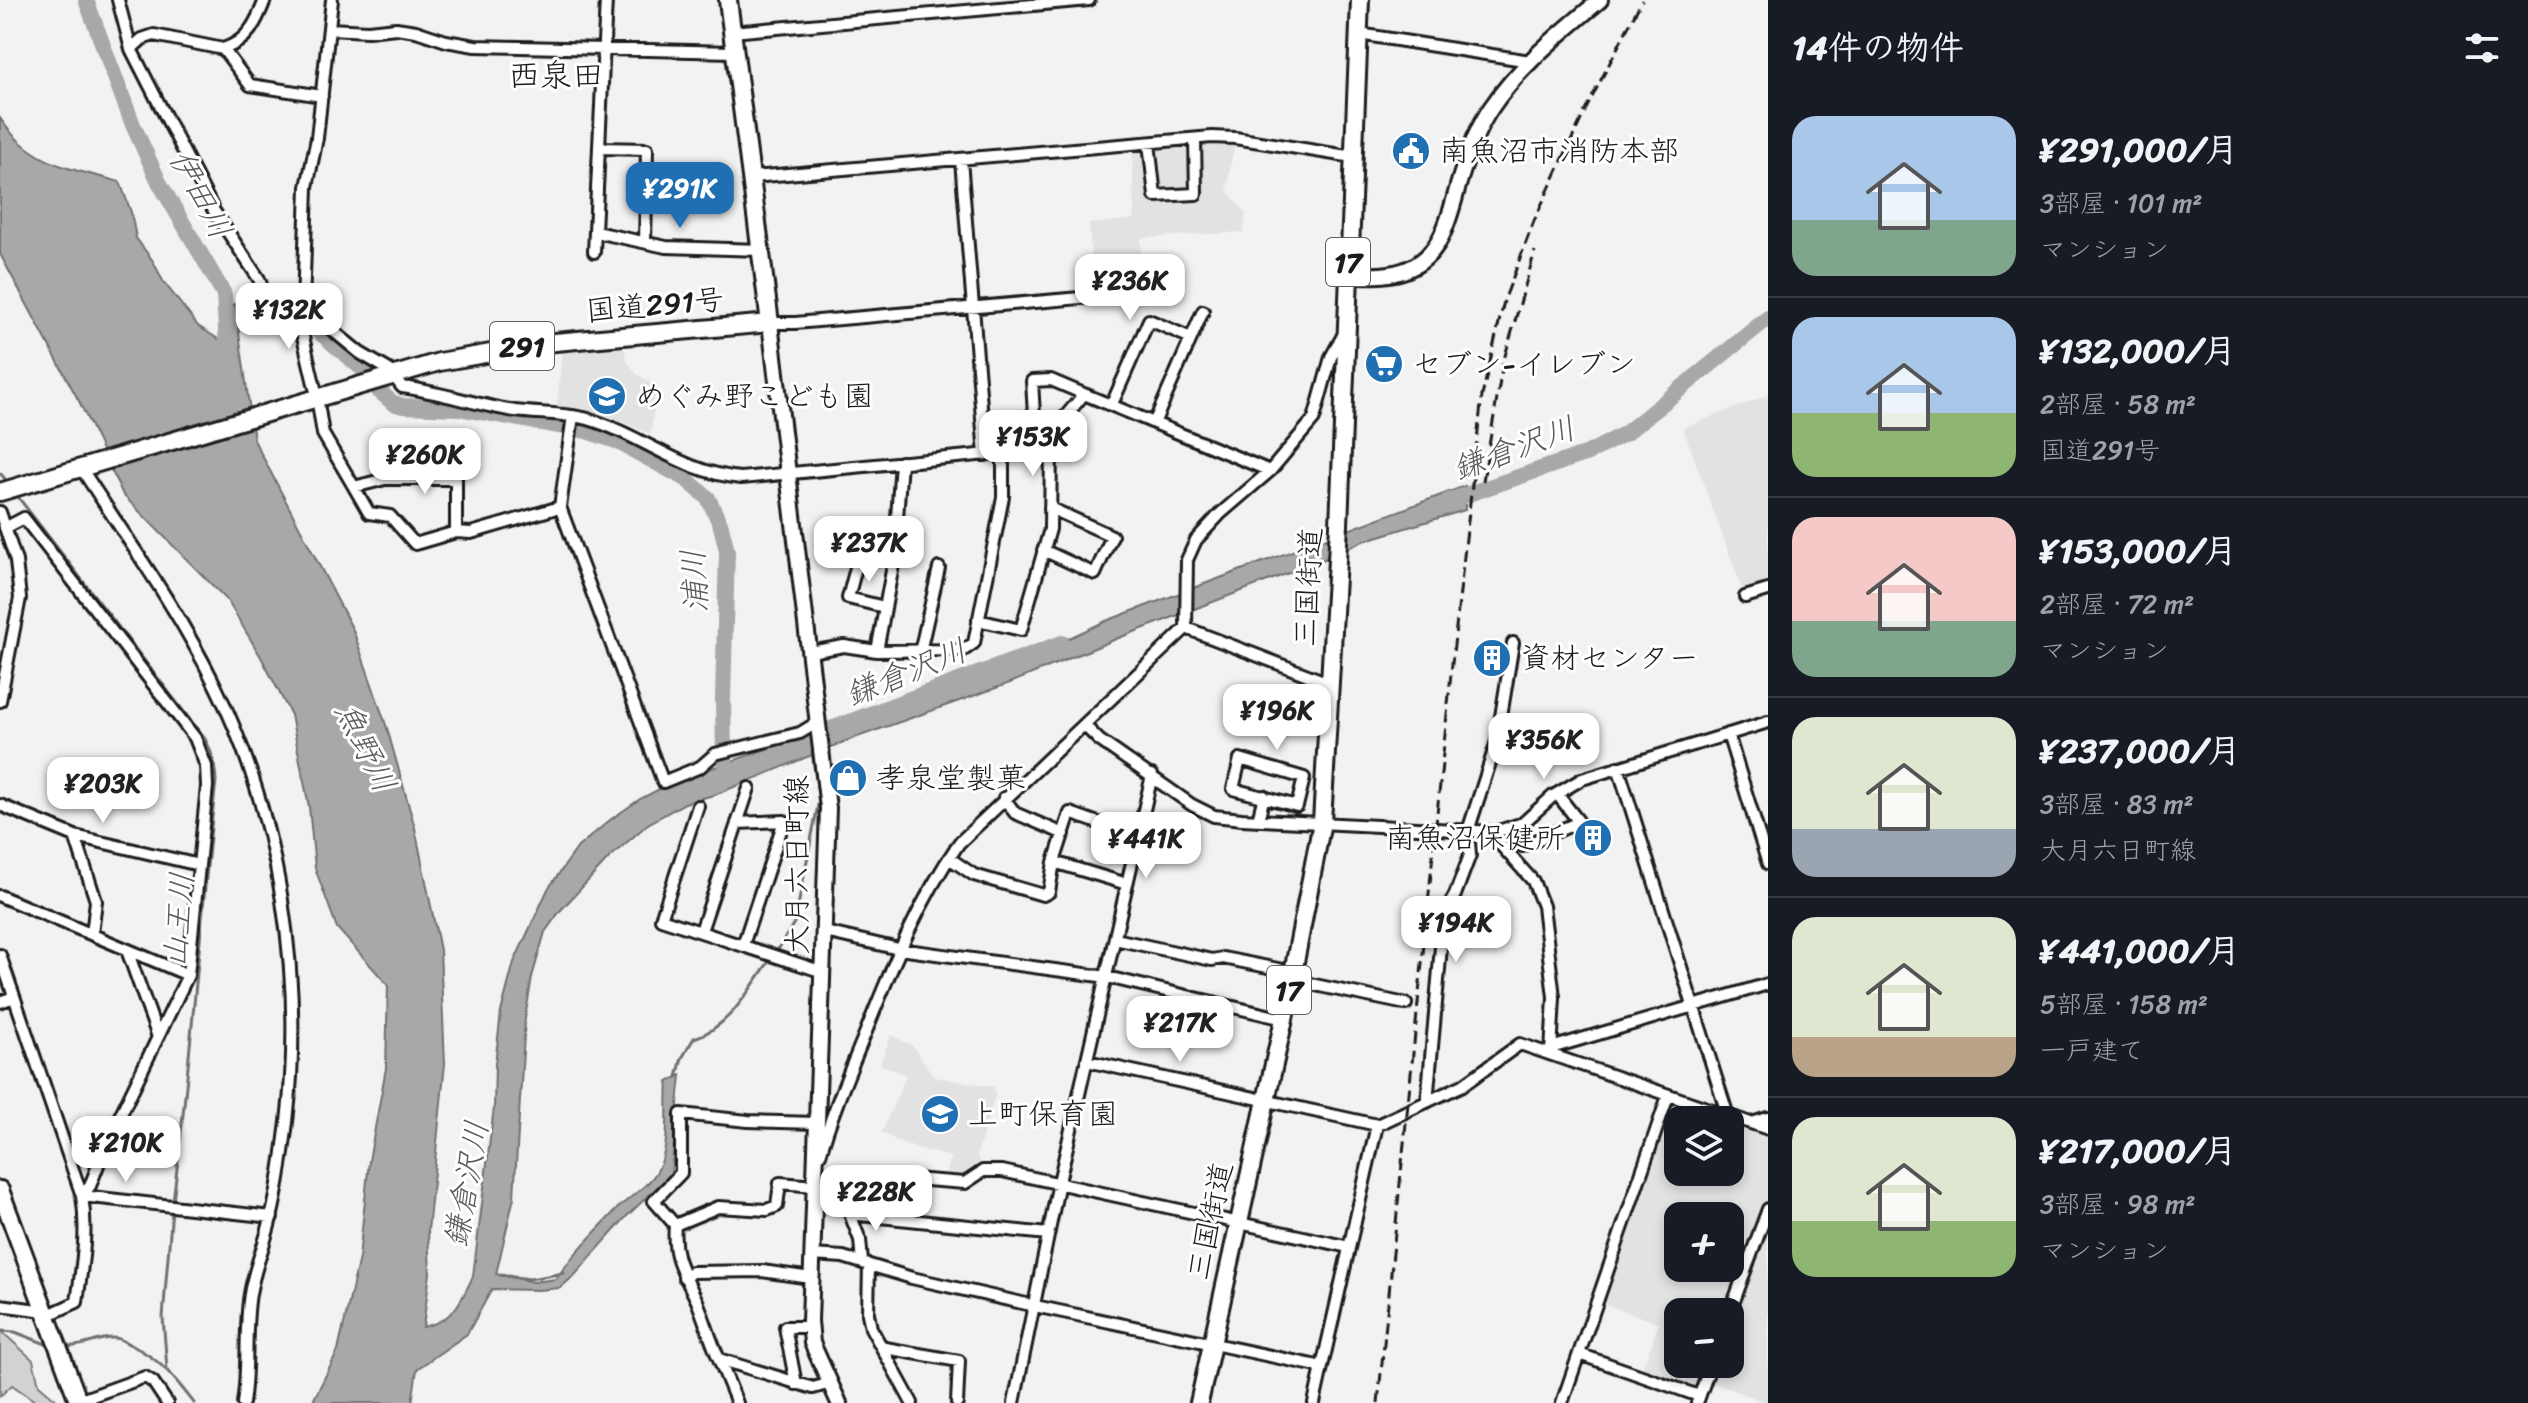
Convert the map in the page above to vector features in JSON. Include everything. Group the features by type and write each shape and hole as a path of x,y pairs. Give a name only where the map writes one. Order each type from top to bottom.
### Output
{"highway":[{"name":"国道291号","path":"0,492 390,374 524,345 770,323 728,0"},
{"name":"三国街道","path":"1199,1403 1284,1019 1322,822 1339,525 1360,0"},
{"path":"0,1190 78,1402"}],"main road":[{"path":"1347,275 1396,272 1420,262 1431,253 1446,227 1478,131 1508,84 1600,0"},
{"name":"大月六日町線","path":"770,323 828,808 810,1327 812,1343 839,1403"}],"street":[{"path":"118,0 131,49 214,211 259,279 269,308 300,306 360,353 389,370 402,387 435,391 471,403 517,411 573,416 610,427 716,476 741,478 1051,448"},
{"path":"131,49 142,39 154,35 223,49 236,45 248,35 265,0"},
{"path":"315,388 300,306 307,187 317,138 332,0"},
{"path":"594,252 606,0"},
{"path":"732,32 1089,0"},
{"path":"329,29 368,31 396,28 475,46 734,52"},
{"path":"1359,34 1530,61"},
{"path":"223,49 250,85 322,96"},
{"path":"752,177 1195,139 1235,138 1353,157"},
{"path":"1149,143 1155,196 1196,194 1195,139"},
{"path":"600,148 647,149 645,242"},
{"path":"961,160 985,455"},
{"path":"596,232 666,247 761,250"},
{"path":"770,323 1137,293"},
{"path":"1155,421 1203,311"},
{"path":"1112,404 1149,320 1191,338"},
{"path":"816,1168 832,1117 899,949 933,881 959,843 1004,798 1186,628 1187,560 1196,540 1220,514 1270,471 1314,419 1331,357 1346,331"},
{"path":"1036,449 1032,381 1051,380 1270,471"},
{"path":"978,620 1021,630 1050,529 1051,448 1064,418 1084,394"},
{"path":"318,403 323,434 369,513 390,516 415,544 456,532 471,533 560,507"},
{"path":"573,416 560,507 663,782 700,767 715,754 800,733 818,722"},
{"path":"810,652 844,646 877,651 964,650 974,643 1003,497 1003,453"},
{"path":"877,651 894,560 901,462"},
{"path":"84,468 216,687 248,767 266,828 285,925 292,986 292,1062 287,1121 272,1217 250,1293 243,1403"},
{"path":"354,487 385,479 456,479 456,532"},
{"path":"1043,550 1095,574 1112,536 1050,508"},
{"path":"0,512 18,569 20,598 0,701"},
{"path":"5,528 24,518 195,738 206,766 207,786 188,975 105,1147 90,1186 82,1196"},
{"path":"858,560 848,598 884,607"},
{"path":"920,652 939,568"},
{"path":"1745,597 1768,590"},
{"path":"1186,628 1331,684"},
{"path":"1427,1102 1444,914 1455,895 1470,855 1468,831 1497,741 1513,643"},
{"path":"1084,725 1099,740 1192,805 1214,816 1495,832 1523,823 1557,794 1582,779 1768,722"},
{"path":"1728,734 1768,864"},
{"path":"1240,759 1304,778 1297,806 1264,796 1233,789 1240,759"},
{"path":"1618,767 1725,1106"},
{"path":"1014,1403 1059,1182 1152,775"},
{"path":"701,931 749,788"},
{"path":"1523,846 1579,822 1557,794"},
{"path":"1258,820 1264,796"},
{"path":"1004,798 1015,813 1064,834"},
{"path":"0,805 75,836 199,865"},
{"path":"698,806 661,919 823,972"},
{"path":"949,858 974,875 1043,895 1049,892 1054,862 1070,813 1138,837"},
{"path":"737,823 784,821 743,945"},
{"path":"1495,832 1498,842 1533,881 1543,906 1554,997 1551,1050"},
{"path":"75,836 96,901 92,934"},
{"path":"1054,862 1127,884"},
{"path":"0,896 188,975"},
{"path":"825,932 899,949 1107,977 1284,1019"},
{"path":"1115,939 1212,960 1223,958 1406,1004"},
{"path":"127,950 158,1037"},
{"path":"0,955 82,1196 86,1234 77,1302 46,1313 0,1305"},
{"path":"1551,1050 1768,984"},
{"path":"0,1002 14,997"},
{"path":"1087,1061 1377,1125 1463,1085 1520,1044 1551,1050 1698,1106"},
{"path":"1562,1403 1668,1096"},
{"path":"737,1403 673,1246 675,1225 654,1201 681,1173 681,1114 748,1121 817,1123"},
{"path":"1752,1123 1768,1118"},
{"path":"1744,1121 1768,1129"},
{"path":"1314,1403 1377,1125"},
{"path":"675,1225 718,1207 767,1210 777,1206 780,1183 839,1188 850,1185 861,1175 965,1183 983,1171 1002,1171 1349,1247"},
{"path":"839,1188 866,1264 871,1328 912,1403"},
{"path":"82,1196 272,1217"},
{"path":"1735,1298 1768,1209"},
{"path":"850,1214 1048,1234"},
{"path":"812,1255 866,1264 1035,1306 1322,1367"},
{"path":"684,1277 692,1272 762,1271 811,1278"},
{"path":"796,1384 785,1327 810,1327"},
{"path":"883,1350 959,1361 957,1403"},
{"path":"1579,1354 1698,1399 1706,1378"},
{"path":"719,1359 813,1388 831,1383"},
{"path":"78,1402 145,1377 153,1382 167,1403"}],"shaded area":[{"path":"1235,138 1227,191 1246,213 1244,232 1141,238 1142,282 1137,293 1094,297 1089,224 1134,219 1132,145"},
{"name":"めぐみ野こども園","path":"623,346 628,363 637,374 656,386 651,434 606,415 557,406 562,350"},
{"path":"1768,395 1768,591 1745,597 1683,428"},
{"name":"上町保育園","path":"891,1035 913,1046 934,1077 994,1087 995,1096 977,1154 982,1167 963,1179 946,1177 951,1157 902,1144 882,1132 906,1075 880,1064"},
{"path":"1668,1096 1698,1106 1665,1106"},
{"path":"1664,1108 1664,1186 1744,1186 1744,1121 1768,1129 1768,1403 1705,1380 1699,1396 1640,1375 1659,1323 1597,1302"},
{"path":"0,1330 33,1360 39,1385 60,1403 38,1403 12,1385 0,1396"}],"water":[{"name":"魚野川","path":"0,118 12,134 38,155 68,168 120,182 136,238 163,281 198,326 232,348 230,306 235,304 254,440 353,630 387,728 415,828 440,950 445,1063 428,1231 430,1273 423,1327 442,1320 455,1309 473,1276 494,1107 501,1012 514,962 548,889 578,847 610,820 640,799 675,781 792,740 840,730 1004,668 1106,621 1465,486 1465,510 1363,541 1320,561 1010,683 846,741 717,794 685,803 648,824 610,857 560,911 545,932 532,977 525,1018 514,1197 496,1274 533,1282 556,1279 618,1208 648,1182 658,1170 664,1153 668,1082 681,1075 671,1174 560,1288 492,1289 467,1334 417,1369 412,1403 312,1403 338,1351 359,1258 369,1161 386,1068 388,985 337,928 315,868 309,807 291,715 261,657 227,600 123,495 80,403 0,254"}],"waterway":[{"name":"伊田川","path":"86,0 133,125 159,182 224,294 228,367"},
{"name":"鎌倉沢川","path":"1448,501 1588,453 1626,433 1768,318"},
{"name":"浦川","path":"311,325 366,372"},
{"name":"浦川","path":"379,391 393,403 403,406 458,408 586,431 616,441 686,479 708,498 721,526 727,551 723,698 724,757 729,775"},
{"name":"山王川","path":"0,473 5,479"},
{"name":"山王川","path":"18,497 205,739 213,760 216,781 173,1201"},
{"name":"鎌倉沢川","path":"793,747 810,737 1062,643"},
{"path":"776,953 795,921 819,800 812,752"},
{"path":"677,1077 682,1058 694,1038 707,1033 729,1016 771,959"},
{"name":"山王川","path":"167,1369 163,1317 172,1209"},
{"path":"500,1275 530,1279 564,1273"},
{"path":"0,1331 15,1332 46,1344"},
{"path":"65,1346 108,1338 120,1339 159,1363 194,1403"}],"railway":[{"path":"1378,1403 1482,396 1504,301 1534,221 1585,111 1642,0"},
{"path":"1483,481 1503,363 1535,251"}],"place":[{"name":"南魚沼市消防本部","path":"1411,151"},
{"name":"セブン-イレブン","path":"1384,364"},
{"name":"めぐみ野こども園","path":"607,396"},
{"name":"資材センター","path":"1492,658"},
{"name":"孝泉堂製菓","path":"848,778"},
{"name":"南魚沼保健所","path":"1593,838"},
{"name":"上町保育園","path":"940,1114"}],"district":[{"name":"西泉田","path":"556,75"}]}
